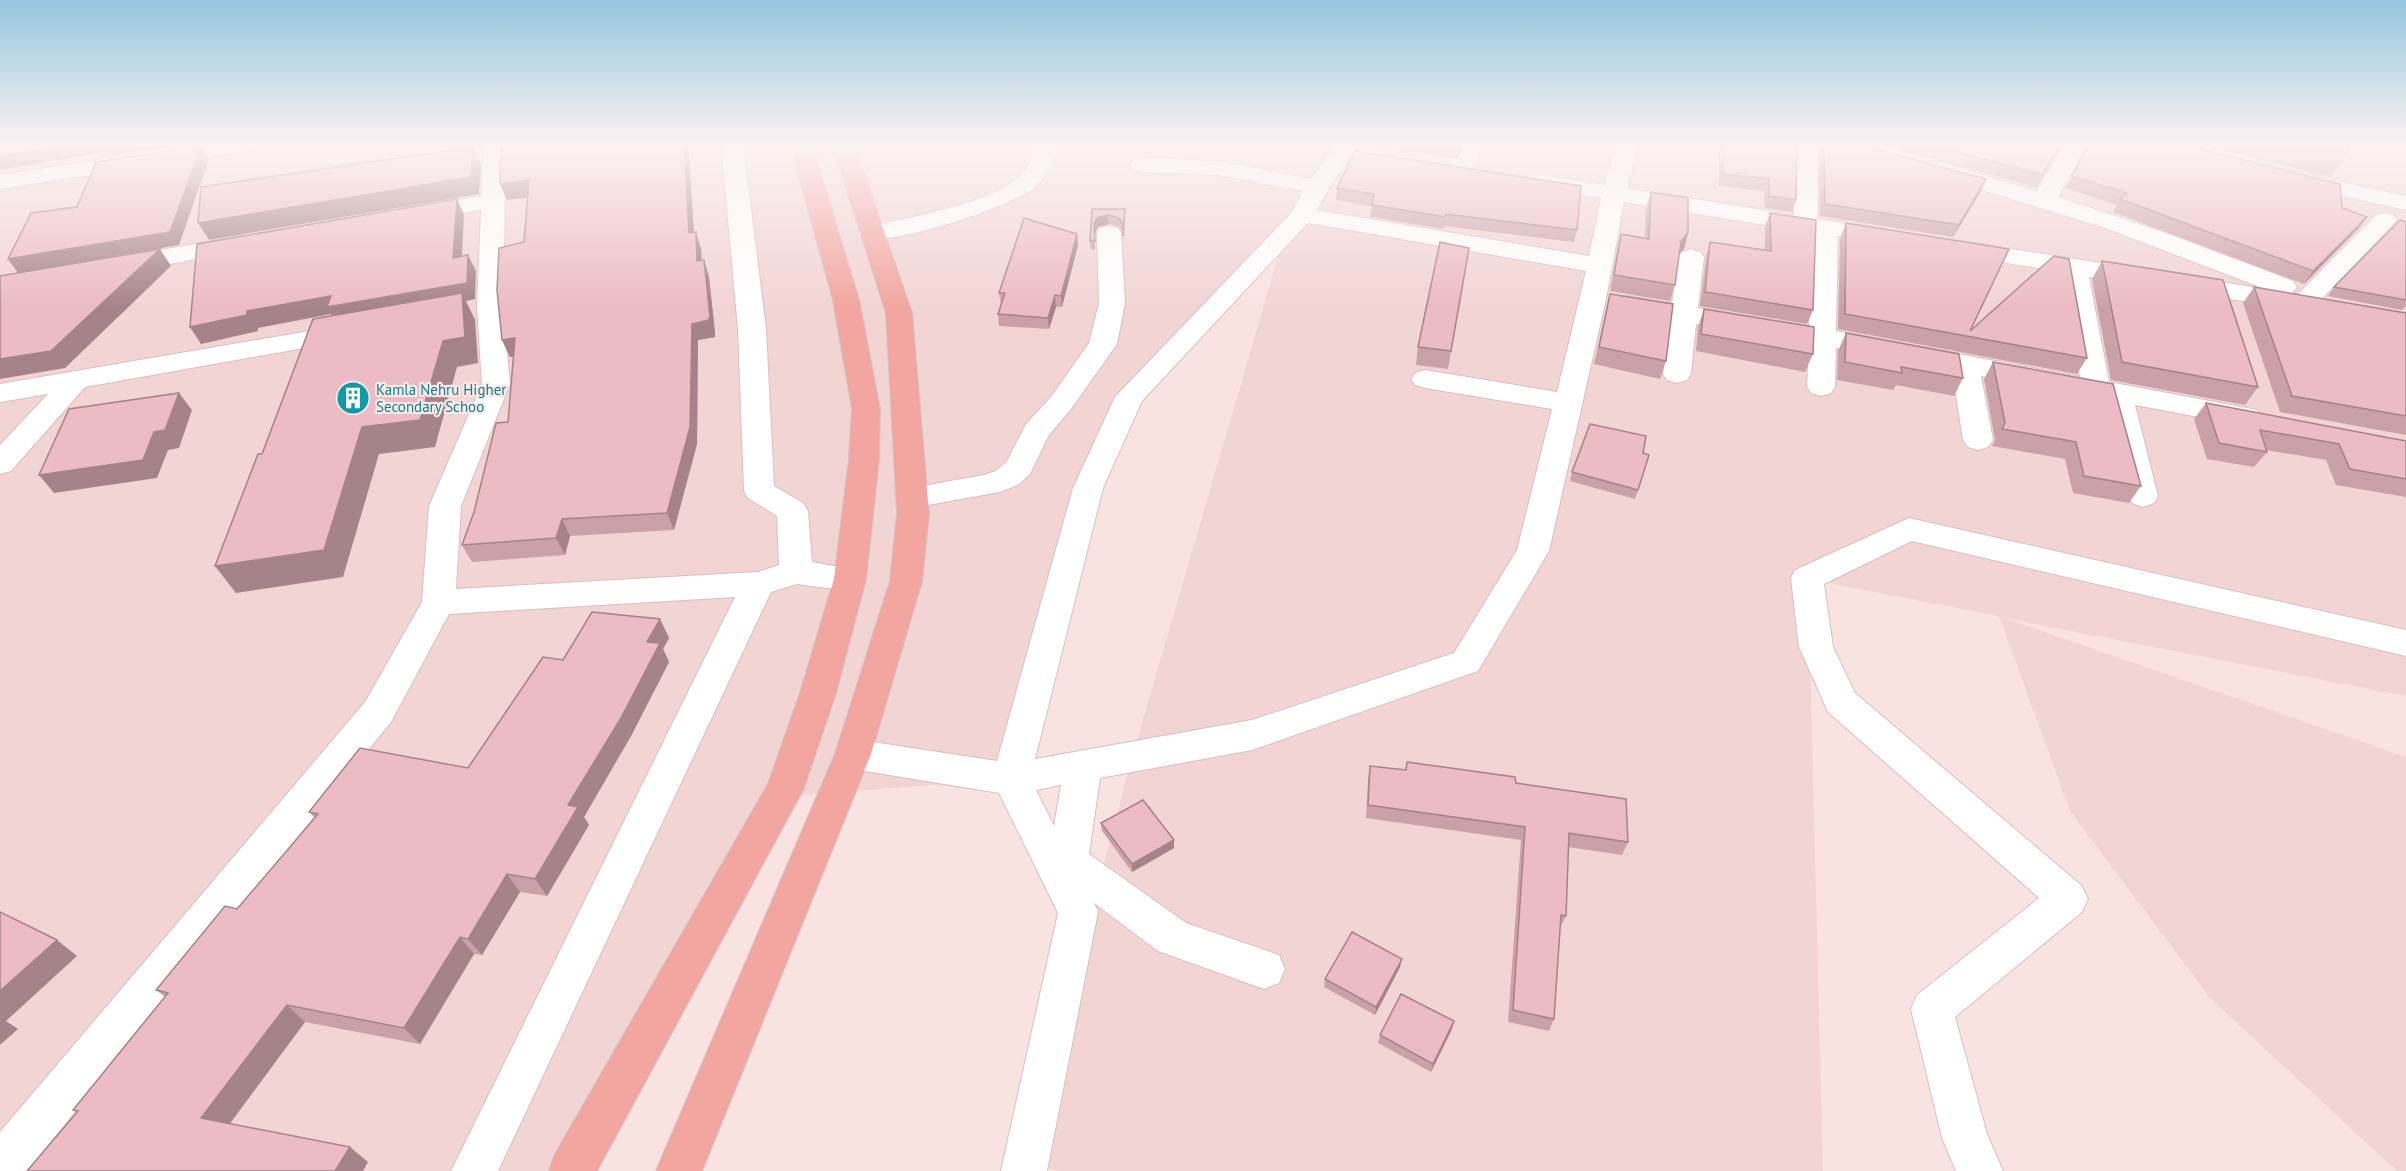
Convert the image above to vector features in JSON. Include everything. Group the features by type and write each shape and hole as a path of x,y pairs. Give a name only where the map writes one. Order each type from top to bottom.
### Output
{"main road":[{"path":"572,1171 785,788 818,693 850,579 864,459 866,409 846,300 817,199"},
{"path":"679,1171 853,754 906,581 913,514 898,313 861,199"}],"street":[{"path":"738,199 752,329 759,491 792,511 796,572"},
{"path":"872,233 974,211 1000,199"},
{"path":"1304,199 1599,266"},
{"path":"1024,1171 1078,912 1011,779 1088,488 1129,397 1311,199"},
{"path":"853,754 1011,779 1252,735 1466,662 1533,551 1593,299 1613,199"},
{"path":"1649,199 1908,241"},
{"path":"1813,199 1822,337 1821,387"},
{"path":"1944,246 2074,267 2228,301 2334,307 2246,271 2040,199"},
{"path":"2387,199 2406,203"},
{"path":"0,1168 378,712 439,602 445,506 496,384 479,309 494,201 390,219"},
{"path":"2309,297 2385,220"},
{"path":"911,497 989,485 1007,478 1019,467 1036,431 1061,402 1103,344 1112,303 1109,233"},
{"path":"100,268 263,241"},
{"path":"1677,374 1691,257"},
{"path":"2074,267 2107,390 2143,496"},
{"path":"1593,299 1822,337 2107,390 2268,414"},
{"path":"0,393 375,327"},
{"path":"1965,364 1978,440"},
{"path":"1425,379 1568,403"},
{"path":"0,464 76,380"},
{"path":"1980,1171 1965,1138 1932,1009 2068,899 1841,702 1816,646 1807,578 1908,529 2406,643"},
{"path":"439,602 758,584 796,572 850,579"},
{"path":"474,1171 758,584"},
{"path":"1083,766 1068,861 1173,938 1264,969"}],"shaded area":[{"path":"0,199 2406,199 2406,696 2004,618 2406,757 2406,1171 2397,1171 2210,998 2070,811 1999,616 1808,579 1823,1171 1057,1171 1026,1160 1132,757 1285,233 1129,397 1011,779 802,795 583,1171 0,1171"}],"building":[{"path":"81,199 182,199 170,232 8,259 31,213 77,207"},
{"path":"200,199 343,199 198,223"},
{"path":"457,199 453,258 468,255 467,283 327,307 331,296 247,311 247,315 190,327 197,244"},
{"path":"527,199 687,199 689,233 696,232 697,261 704,260 710,316 709,320 692,324 690,427 667,513 562,519 556,538 462,545 474,512 496,423 508,422 515,338 502,340 497,290 499,248 524,242"},
{"path":"1373,199 1580,199 1577,230 1446,214 1445,217 1372,205"},
{"path":"1651,199 1688,199 1688,233 1681,241 1675,285 1614,275 1621,234 1649,239"},
{"path":"1825,199 1974,199 1959,225 1825,204"},
{"path":"2120,199 2341,199 2342,208 2367,217 2313,271"},
{"path":"1092,209 1125,209 1123,236 1123,224 1119,218 1108,215 1097,218 1094,224 1095,241 1090,241"},
{"path":"1770,213 1816,220 1813,310 1705,292 1710,242 1771,251"},
{"path":"1024,218 1077,234 1061,296 1055,295 1048,318 998,314 1005,293 999,293"},
{"path":"2400,220 2406,222 2406,300 2334,287"},
{"path":"1846,223 2009,249 1970,331 2054,256 2069,259 2087,358 1845,314"},
{"path":"1440,242 1469,248 1451,351 1418,347"},
{"path":"160,249 51,351 0,359 0,276"},
{"path":"2102,261 2223,280 2258,387 2122,362"},
{"path":"2254,287 2406,313 2406,416 2292,396"},
{"path":"462,293 465,337 443,341 420,420 362,427 324,550 215,566 258,454 262,454 313,319"},
{"path":"1610,294 1673,304 1666,361 1599,347"},
{"path":"1704,309 1814,327 1813,354 1701,334"},
{"path":"1846,333 1959,354 1963,378 1901,367 1902,373 1845,362"},
{"path":"1993,362 2113,384 2141,486 2084,476 2076,442 2002,429 2005,423"},
{"path":"179,393 165,430 154,432 143,460 39,475 69,409"},
{"path":"2206,403 2406,441 2406,479 2350,469 2339,444 2260,430 2267,452 2219,443"},
{"path":"1590,424 1646,436 1643,453 1649,455 1638,490 1572,472"},
{"path":"592,612 660,619 647,642 660,643 621,718 568,805 578,807 535,879 507,874 468,939 460,937 404,1028 287,1005 201,1118 350,1147 335,1171 27,1171 78,1111 73,1110 168,993 156,990 225,906 237,909 318,814 309,812 360,748 468,768 543,657 563,660"},
{"path":"1407,762 1515,777 1516,783 1626,799 1628,842 1569,833 1566,916 1561,915 1554,1019 1513,1010 1525,827 1368,805 1370,766 1406,770"},
{"path":"1143,800 1174,840 1132,864 1101,823"},
{"path":"0,912 57,940 0,991"},
{"path":"1352,932 1402,959 1376,1007 1325,979"},
{"path":"1401,994 1454,1021 1433,1064 1380,1035"}],"place":[{"name":"Kamla Nehru Higher Secondary Schoo","path":"353,398"}]}
